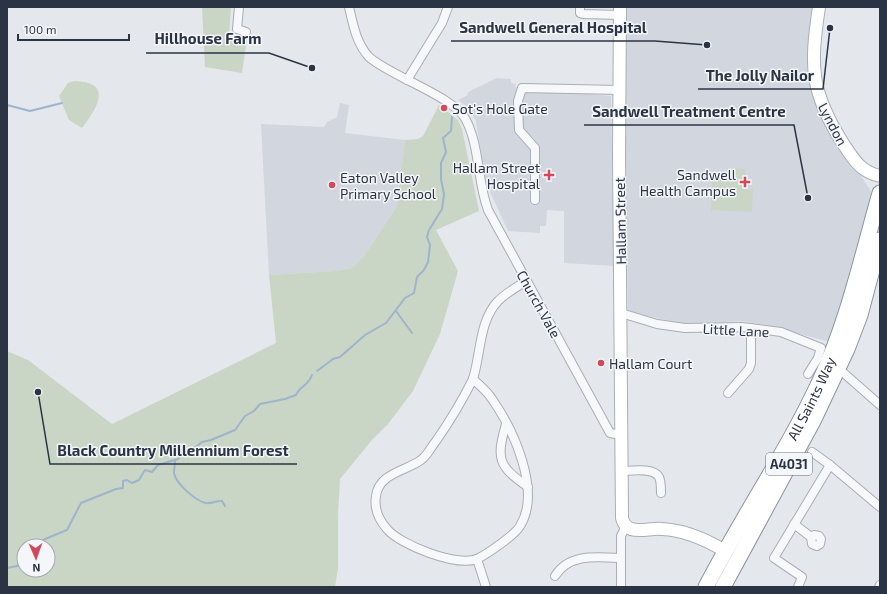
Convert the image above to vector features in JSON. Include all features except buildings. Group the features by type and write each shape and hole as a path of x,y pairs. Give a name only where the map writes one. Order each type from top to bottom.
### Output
{"highway":[{"name":"All Saints Way","path":"723,587 813,421 833,365 880,193"},
{"name":"All Saints Way","path":"706,587 725,551 786,448 860,315 879,248"}],"street":[{"path":"239,7 237,29 246,32"},
{"name":"Church Vale","path":"349,7 356,37 363,51 372,60 447,102 464,116 474,144 486,205 610,433 621,435"},
{"path":"407,80 442,23 448,7"},
{"path":"580,7 580,12 583,14 620,11"},
{"name":"Lyndon","path":"819,7 813,52 817,92 833,127 857,164 865,172 880,176"},
{"name":"Hallam Street","path":"620,11 619,155 621,435"},
{"path":"535,200 534,148 519,130 518,101 522,88 620,90"},
{"path":"473,379 492,398 506,424 523,462 528,487 526,513 520,527 477,559 460,560 436,555 413,546 387,530 376,510 376,496 378,487 393,473 413,465 423,459 459,408 473,379 484,327 489,313 506,294 526,281"},
{"name":"Little Lane","path":"621,313 658,324 685,328 752,328 781,332 821,348 818,358 808,374"},
{"path":"728,393 749,369 751,363 752,328"},
{"path":"833,365 880,405"},
{"path":"506,424 501,443 501,459 509,474 528,487"},
{"path":"621,435 621,514 626,526 634,530 660,528 686,532 709,542 739,559"},
{"path":"812,452 830,465 880,507"},
{"path":"798,587 802,577 774,558 830,465"},
{"path":"622,471 644,471 655,474 660,478 661,493"},
{"path":"794,524 811,537"},
{"path":"621,587 621,536 626,526"},
{"path":"555,576 560,567 580,558 621,558"},
{"path":"477,559 486,587"}],"shaded area":[{"name":"Sandwell Health Campus","path":"624,7 813,7 814,92 872,193 830,342 744,321 684,324 639,314 628,310"},
{"name":"Hallam Street Hospital","path":"497,78 511,79 511,83 516,84 515,87 611,96 614,266 564,263 564,211 547,210 546,226 540,226 540,233 508,231 486,183 476,121 467,107 458,100 468,95 467,93 474,89"},
{"name":"Eaton Valley Primary School","path":"340,103 349,105 345,133 405,140 397,206 365,255 352,268 335,271 269,275 261,124 324,127 327,122 337,117"}],"green space":[{"path":"202,7 231,7 229,35 247,38 242,73 205,67"},
{"path":"74,81 86,82 94,86 98,91 99,97 97,105 82,128 69,120 59,96 68,83"},
{"path":"439,105 458,120 462,129 479,211 436,230 458,271 440,334 413,391 388,424 372,440 340,479 338,514 338,568 335,587 7,587 7,351 28,360 112,424 276,343 269,275 335,271 352,268 365,255 397,206 405,140 418,139 423,136"},
{"path":"727,168 746,169 744,189 753,190 752,212 711,210 712,180 717,180 718,173 727,173"}],"waterway":[{"path":"7,105 30,111 62,103"},
{"path":"317,371 333,359 340,357 365,335 386,323 405,298 414,293 417,277 424,270 428,262 430,245 427,237 429,230 442,209 444,194 441,179 441,163 446,152 443,138 451,131 452,117"},
{"path":"396,311 412,333"},
{"path":"47,538 67,530 81,503 116,489 123,488 123,481 127,480 132,483 139,480 145,470 152,472 158,465 178,459 186,451 193,449 202,442 235,430 245,416 254,411 260,404 285,399 296,395 308,382 312,375"},
{"path":"175,460 174,473 182,487 202,502 208,503 222,501 225,506"},
{"path":"7,568 16,566"}],"place":[{"name":"The Jolly Nailor","path":"830,28"},
{"name":"Sandwell General Hospital","path":"707,45"},
{"name":"Hillhouse Farm","path":"312,68"},
{"name":"Sot's Hole Gate","path":"444,108"},
{"name":"Hallam Street Hospital","path":"549,175"},
{"name":"Sandwell Health Campus","path":"745,182"},
{"name":"Eaton Valley Primary School","path":"332,185"},
{"name":"Sandwell Treatment Centre","path":"808,198"},
{"name":"Hallam Court","path":"601,363"},
{"name":"Black Country Millennium Forest","path":"38,392"}]}
